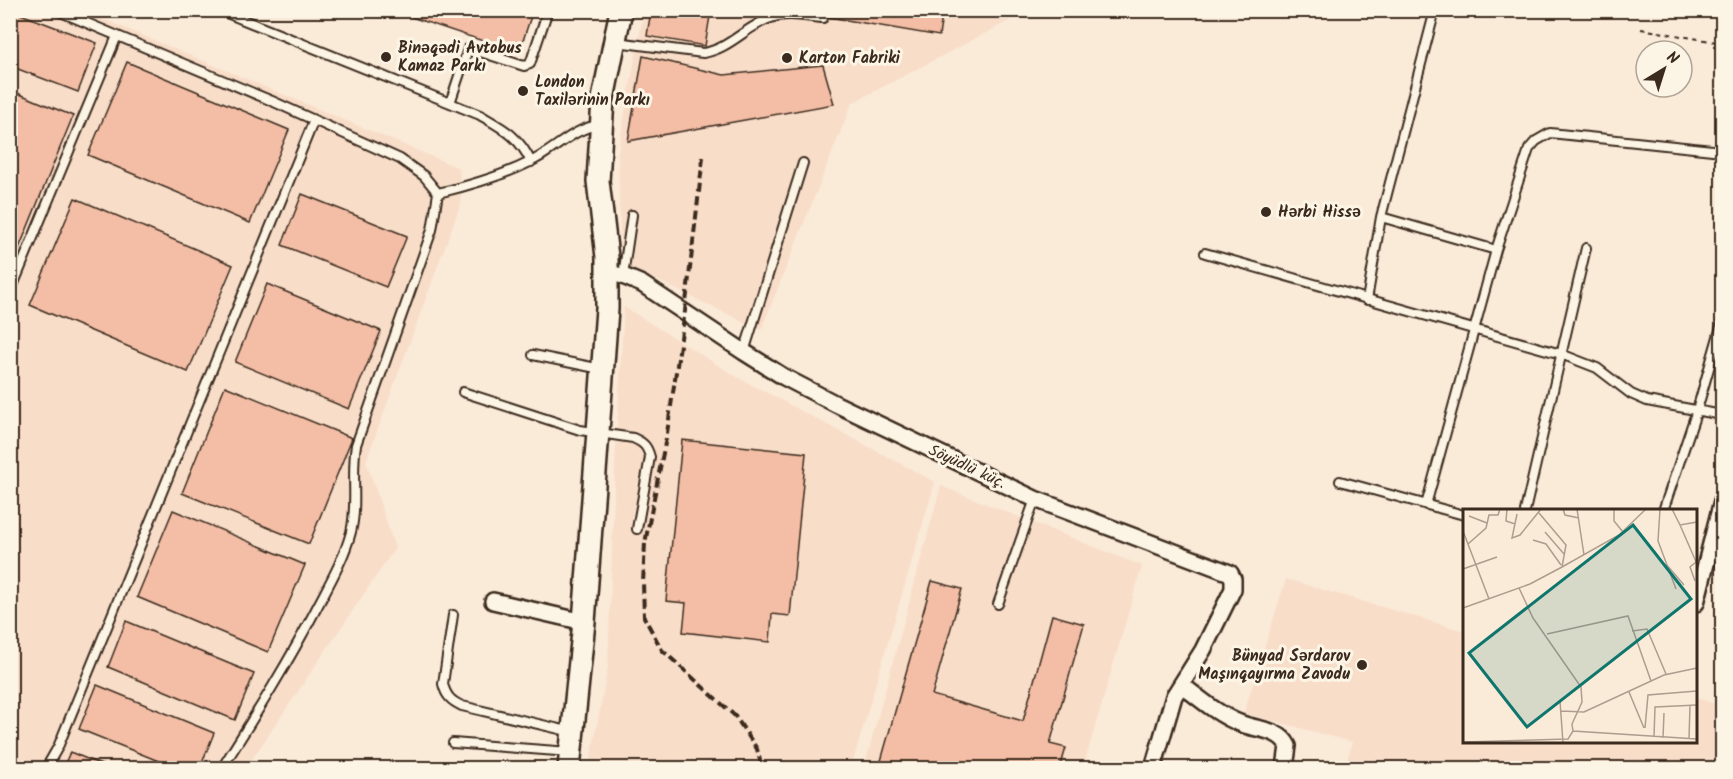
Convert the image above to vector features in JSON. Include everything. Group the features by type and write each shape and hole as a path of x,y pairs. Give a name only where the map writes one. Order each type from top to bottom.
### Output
{"street":[{"path":"571,751 584,622 603,369 616,274 599,198 603,99 621,10"},
{"name":"Söyüdlü küç.","path":"616,274 642,284 784,377 836,404 1035,499 1230,573 1233,579 1233,589 1203,650 1174,696 1153,768"},
{"path":"1697,595 1722,501"},
{"path":"493,601 584,622"},
{"path":"1182,685 1229,718 1281,736 1288,746 1285,768"}],"lane":[{"path":"56,10 400,159 424,176 438,193 432,230 356,445 353,459 354,516 351,532 330,582 300,639 222,768"},
{"path":"219,10 480,115 513,135 525,149 531,162"},
{"path":"450,103 466,51 471,49 524,66 530,64 548,10"},
{"path":"1367,300 1381,217 1435,10"},
{"path":"615,41 703,54 716,51 771,18 788,15 823,18"},
{"path":"10,293 117,36"},
{"path":"46,768 58,747 314,120"},
{"path":"438,193 477,184 531,162 584,129 601,125"},
{"path":"1426,505 1496,249 1529,149 1536,141 1550,133 1722,151"},
{"path":"744,352 803,163"},
{"path":"616,274 632,215"},
{"path":"1381,217 1496,249"},
{"path":"1525,509 1586,248"},
{"path":"1205,253 1561,354 1597,368 1619,386 1639,397 1659,404 1722,415"},
{"path":"1663,509 1697,410 1722,323"},
{"path":"533,355 603,369"},
{"path":"463,392 580,430 633,438 647,446 650,457 637,529"},
{"path":"1340,481 1463,515"},
{"path":"998,604 1035,499"},
{"path":"453,615 443,684 451,701 571,751"},
{"path":"453,743 571,751"}],"path":[{"path":"1641,29 1722,43"}],"shaded area":[{"path":"10,11 84,11 459,168 461,203 366,461 395,548 246,768 11,768"},
{"path":"644,11 1026,12 852,103 761,330 621,263 618,152"},
{"path":"624,307 737,377 935,482 851,768 589,768 608,667 615,467"},
{"path":"941,486 1142,566 1083,768 864,768"},
{"name":"Bünyad Sərdarov Maşınqayırma Zavodu","path":"1286,579 1463,631 1463,743 1697,743 1697,698 1722,706 1722,768 1345,768 1352,742 1244,713"}],"building":[{"path":"10,10 97,43 78,92 10,66"},
{"path":"396,10 533,10 519,53 396,12"},
{"path":"651,10 711,10 705,46 647,36"},
{"path":"823,10 943,10 939,36 829,17"},
{"path":"643,56 724,75 823,65 834,104 628,141"},
{"path":"127,62 289,130 250,223 88,155"},
{"path":"10,90 73,116 11,268 10,268"},
{"path":"302,194 407,236 386,287 282,245"},
{"path":"75,198 233,265 188,372 30,305"},
{"path":"267,284 381,331 349,409 235,362"},
{"path":"225,386 352,438 309,544 182,493"},
{"path":"682,440 806,453 790,616 772,614 770,642 683,632 686,603 666,601"},
{"path":"173,510 305,565 268,652 137,597"},
{"path":"932,581 962,589 932,695 1023,721 1052,615 1084,624 1050,744 1066,748 1060,768 879,768"},
{"path":"126,621 254,674 235,720 108,667"},
{"path":"97,685 214,733 200,768 176,768 79,729"},
{"path":"70,752 109,768 63,768"}],"railway":[{"path":"703,157 685,311 667,433 645,543 644,617 662,650 735,716 757,749 762,768"}],"place":[{"name":"Binəqədi Avtobus Kamaz Parkı","path":"386,57"},
{"name":"Karton Fabriki","path":"787,58"},
{"name":"London Taxilərinin Parkı","path":"523,91"},
{"name":"Hərbi Hissə","path":"1266,212"},
{"name":"Bünyad Sərdarov Maşınqayırma Zavodu","path":"1362,665"}]}
